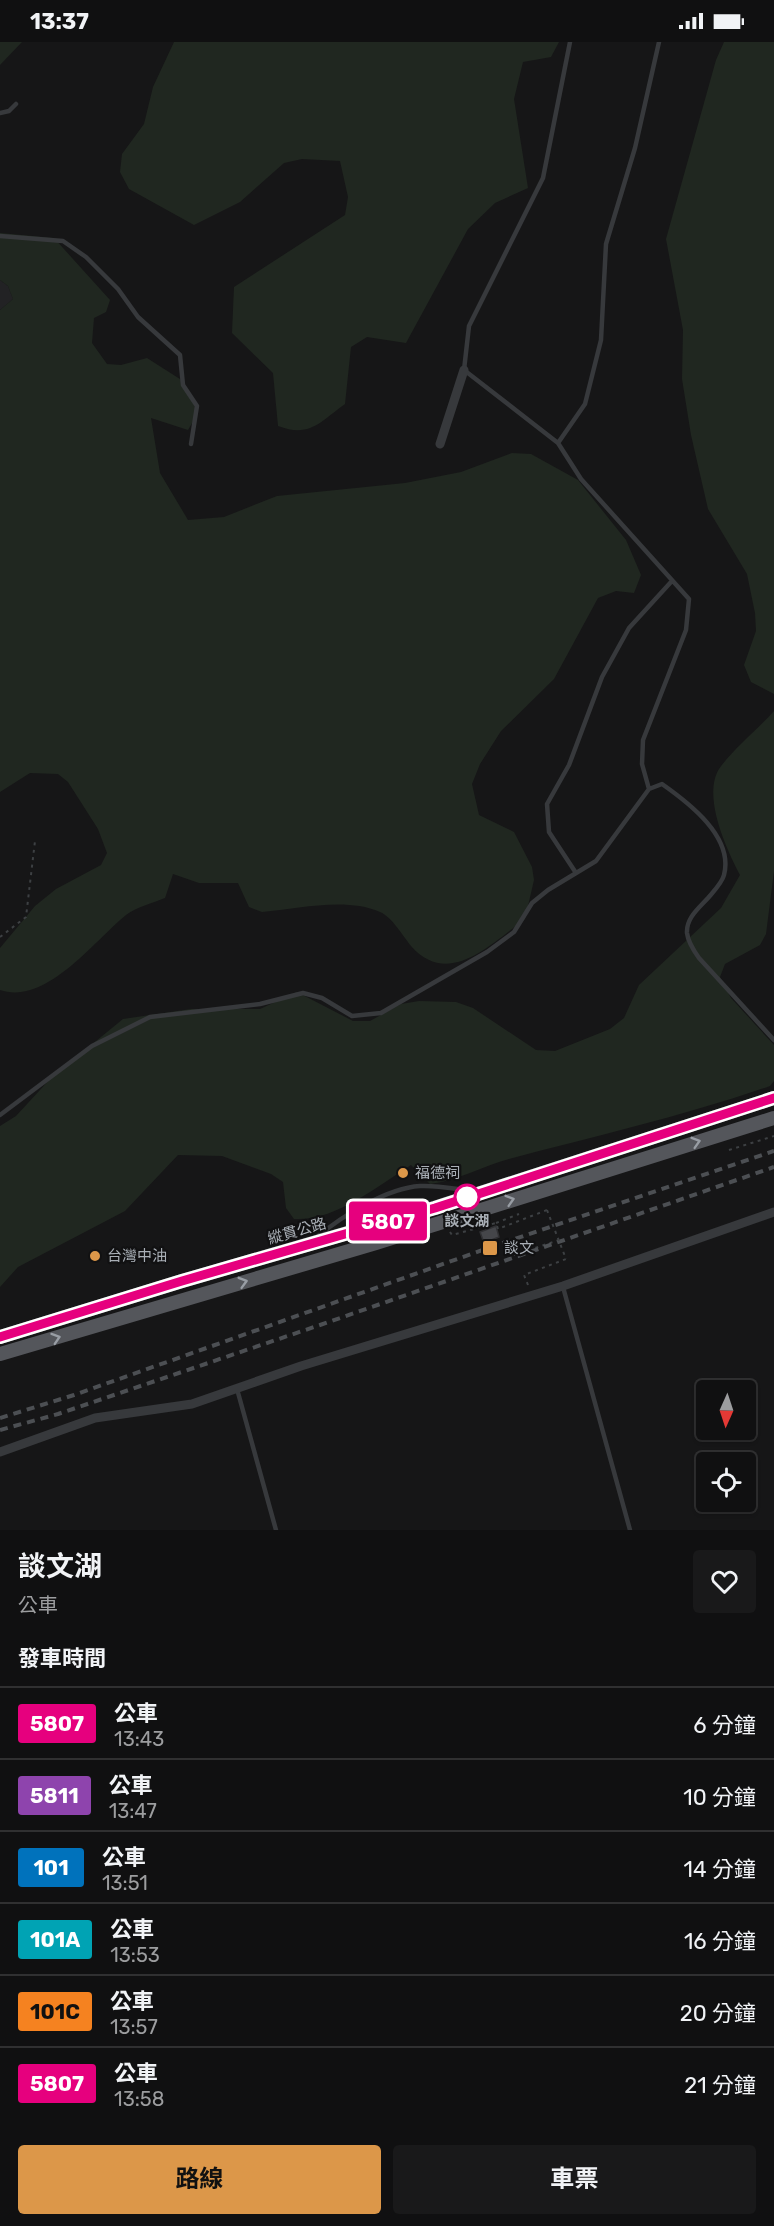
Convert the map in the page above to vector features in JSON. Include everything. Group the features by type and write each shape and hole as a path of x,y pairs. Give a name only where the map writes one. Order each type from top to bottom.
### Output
{"main road":[{"name":"縱貫公路","path":"0,1337 435,1208 774,1098"},
{"path":"0,1354 442,1222 774,1118"},
{"path":"435,1208 442,1222"},
{"path":"93,1309 99,1324"}],"street":[{"path":"440,444 465,370"},
{"path":"0,1452 95,1418 192,1404 312,1362 563,1286 774,1212"}],"lane":[{"path":"570,42 543,178 469,326 465,370 558,443 581,479 671,582 689,599 686,630 642,740 642,764 649,789"},
{"path":"558,443 585,404 601,340 606,244 635,148 659,42"},
{"path":"0,113 9,111 16,104"},
{"path":"0,236 63,241 86,257 118,289 138,316 180,355 183,385 197,406 191,444"},
{"path":"576,873 549,832 547,804 569,765 602,677 629,628 671,582"},
{"path":"0,1115 92,1046 150,1017 260,1004 303,993 322,998 352,1016 381,1013 487,952 514,932 532,903 548,890 596,861 649,789 662,784 684,799 710,826 726,856 724,877 690,919 687,933 699,958 774,1040"},
{"path":"308,1245 340,1218 391,1194 419,1186 483,1192"},
{"path":"563,1286 630,1530"},
{"path":"237,1389 276,1530"}],"path":[{"path":"0,937 26,917 35,841"},
{"path":"729,1150 774,1136"},
{"path":"496,1223 498,1229 548,1210 566,1258 524,1275"},
{"path":"452,1235 519,1214"},
{"path":"514,1256 559,1240"}],"shaded area":[{"path":"0,42 22,42 0,65"},
{"path":"174,42 559,42 551,57 523,62 514,99 528,188 495,203 468,229 406,343 367,337 351,347 345,404 321,422 307,429 298,430 278,426 273,373 232,333 234,287 345,215 348,197 340,161 302,159 284,163 240,202 194,225 129,189 120,172 122,154 144,124 153,87"},
{"path":"724,42 774,42 774,694 751,682 744,665 756,631 755,613 747,574 708,509 691,435 682,379 683,330 666,239 716,60"},
{"path":"0,233 54,238 110,300 106,312 94,318 92,343 107,364 121,365 147,358 183,381 198,413 188,430 151,418 160,473 188,520 224,517 277,496 405,483 461,472 512,453 531,454 578,480 626,540 641,575 634,593 616,591 598,598 554,679 501,731 480,764 472,784 479,815 514,832 532,867 534,880 525,919 499,939 470,958 455,963 440,963 425,958 411,946 393,922 380,912 352,905 337,905 262,912 249,907 238,883 199,883 173,874 165,898 130,912 69,968 52,980 35,989 17,992 0,990 0,948 35,906 56,889 101,865 107,853 98,829 68,782 58,774 30,773 0,792 0,310 13,299 8,286 0,280"},
{"path":"0,280 8,286 13,299 0,310"},
{"path":"774,711 774,871 766,934 760,945 725,964 720,977 731,998 774,1045 774,1081 770,1086 673,1116 509,1159 440,1182 430,1184 411,1165 340,1209 310,1218 294,1219 286,1208 283,1182 271,1174 222,1156 178,1155 125,1211 18,1267 0,1287 0,1126 16,1116 52,1077 123,1019 191,1009 260,1009 297,992 353,1021 370,1021 401,1004 419,1001 456,1002 473,1008 536,1050 555,1051 610,1029 624,1018 639,985 721,908 740,875 718,823 713,794 714,781 724,762"}],"building":[{"path":"496,1226 499,1237 484,1243 480,1232"}],"railway":[{"path":"0,1418 74,1395 491,1247 774,1151"},
{"path":"0,1430 58,1414 320,1325 774,1167"}],"bus line":[{"name":"5807","path":"0,1337 182,1281 435,1208 774,1098"}],"place":[{"name":"福德祠","path":"403,1173"},
{"name":"談文湖","path":"467,1197"},
{"name":"談文","path":"490,1248"},
{"name":"台灣中油","path":"95,1256"}]}
